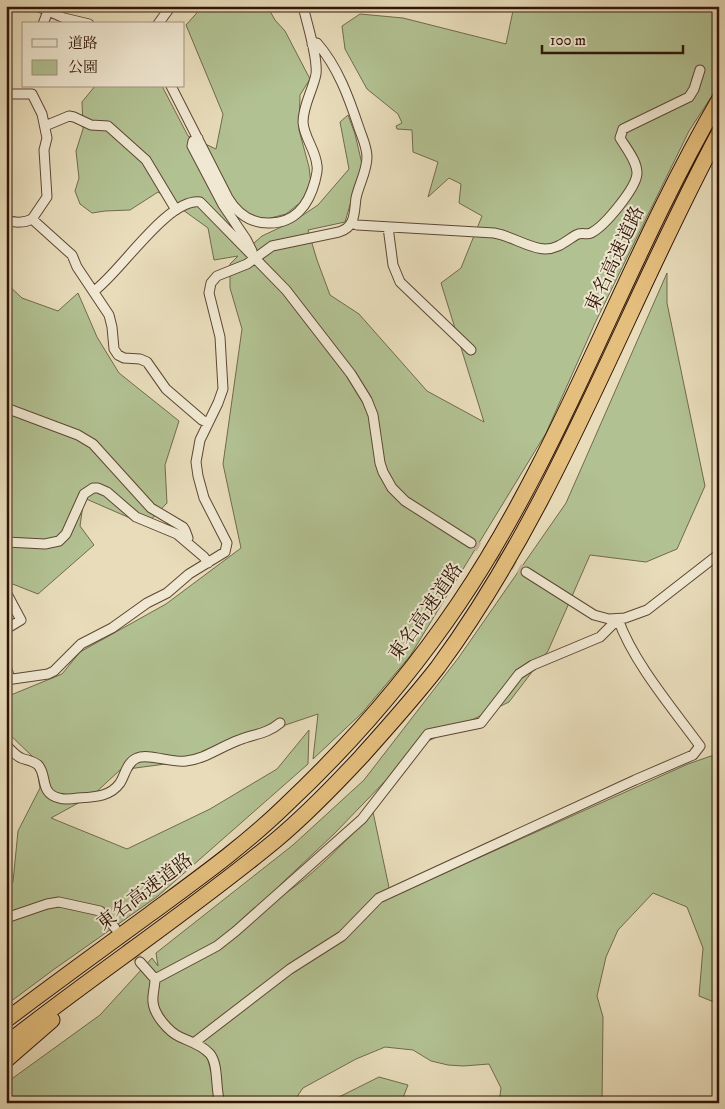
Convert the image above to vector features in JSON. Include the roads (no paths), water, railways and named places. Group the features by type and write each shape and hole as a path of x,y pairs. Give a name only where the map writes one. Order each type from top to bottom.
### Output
{"highway":[{"name":"東名高速道路","path":"6,1020 187,887 284,808 338,754 385,702 426,650 460,602 521,499 566,410 659,213 698,136 719,100"},
{"name":"東名高速道路","path":"6,1044 211,891 278,838 332,788 383,732 436,669 481,605 519,541 552,479 670,227 719,132"},
{"path":"6,1060 139,943"}],"street":[{"path":"37,6 64,18 81,22"},
{"path":"159,22 171,6"},
{"path":"172,88 232,205 243,216 258,222 271,223 285,220 297,213 310,197 317,170 316,160 306,137 303,121 316,71 303,6"},
{"path":"44,22 48,12"},
{"path":"6,666 8,680 42,675 54,671 81,644 112,628 167,593 189,574 223,554 227,546 204,498 196,469 198,447 221,396 223,382 219,330 209,288 218,276 247,264 272,246 343,231 352,223 358,189 366,162 367,150 342,82 324,51 317,43 312,44"},
{"path":"352,223 357,226 494,233 510,236 538,248 546,249 562,244 579,234 591,233 615,212 637,177 636,165 620,138 623,128 689,97 694,89 700,70"},
{"path":"6,94 31,90 42,114 47,138 44,150 47,197 32,219 19,222 6,220"},
{"path":"45,126 70,116 89,124 108,126 144,157 176,210"},
{"path":"198,138 193,141 192,146 222,205 246,239 255,258"},
{"path":"94,291 162,220 176,210 194,202 200,202 293,298 360,386 372,415 383,472 392,488 405,501 471,543"},
{"path":"32,219 70,252 109,315 114,349 118,355 124,358 140,359 147,362 170,393 208,423"},
{"path":"388,227 393,265 400,282 471,350"},
{"path":"6,408 78,435 93,444 150,508 185,530 188,538 186,540"},
{"path":"6,542 45,544 59,540 66,534 84,494 93,488 98,488 107,492 136,517 171,530 186,540 208,563"},
{"path":"526,572 586,611 601,617 618,619 633,617 647,610 719,554"},
{"path":"6,592 21,620 6,629"},
{"path":"155,979 217,946 355,826 428,734 481,723 519,674 534,665 600,637 618,619"},
{"path":"195,1042 290,968 342,936 379,898 693,755 700,746 640,663 623,634 618,619"},
{"path":"6,746 19,757 37,764 41,770 45,786 52,795 62,799 98,797 115,788 131,762 136,758 146,757 177,762 194,760 239,740 266,733 280,724"},
{"path":"6,918 47,904 59,902 100,911 115,928"},
{"path":"140,962 155,979 153,1004 163,1024 179,1037 195,1042 211,1055 216,1072 220,1103"}],"tunnel":[{"path":"471,543 526,572"},
{"path":"118,932 140,962"}]}
